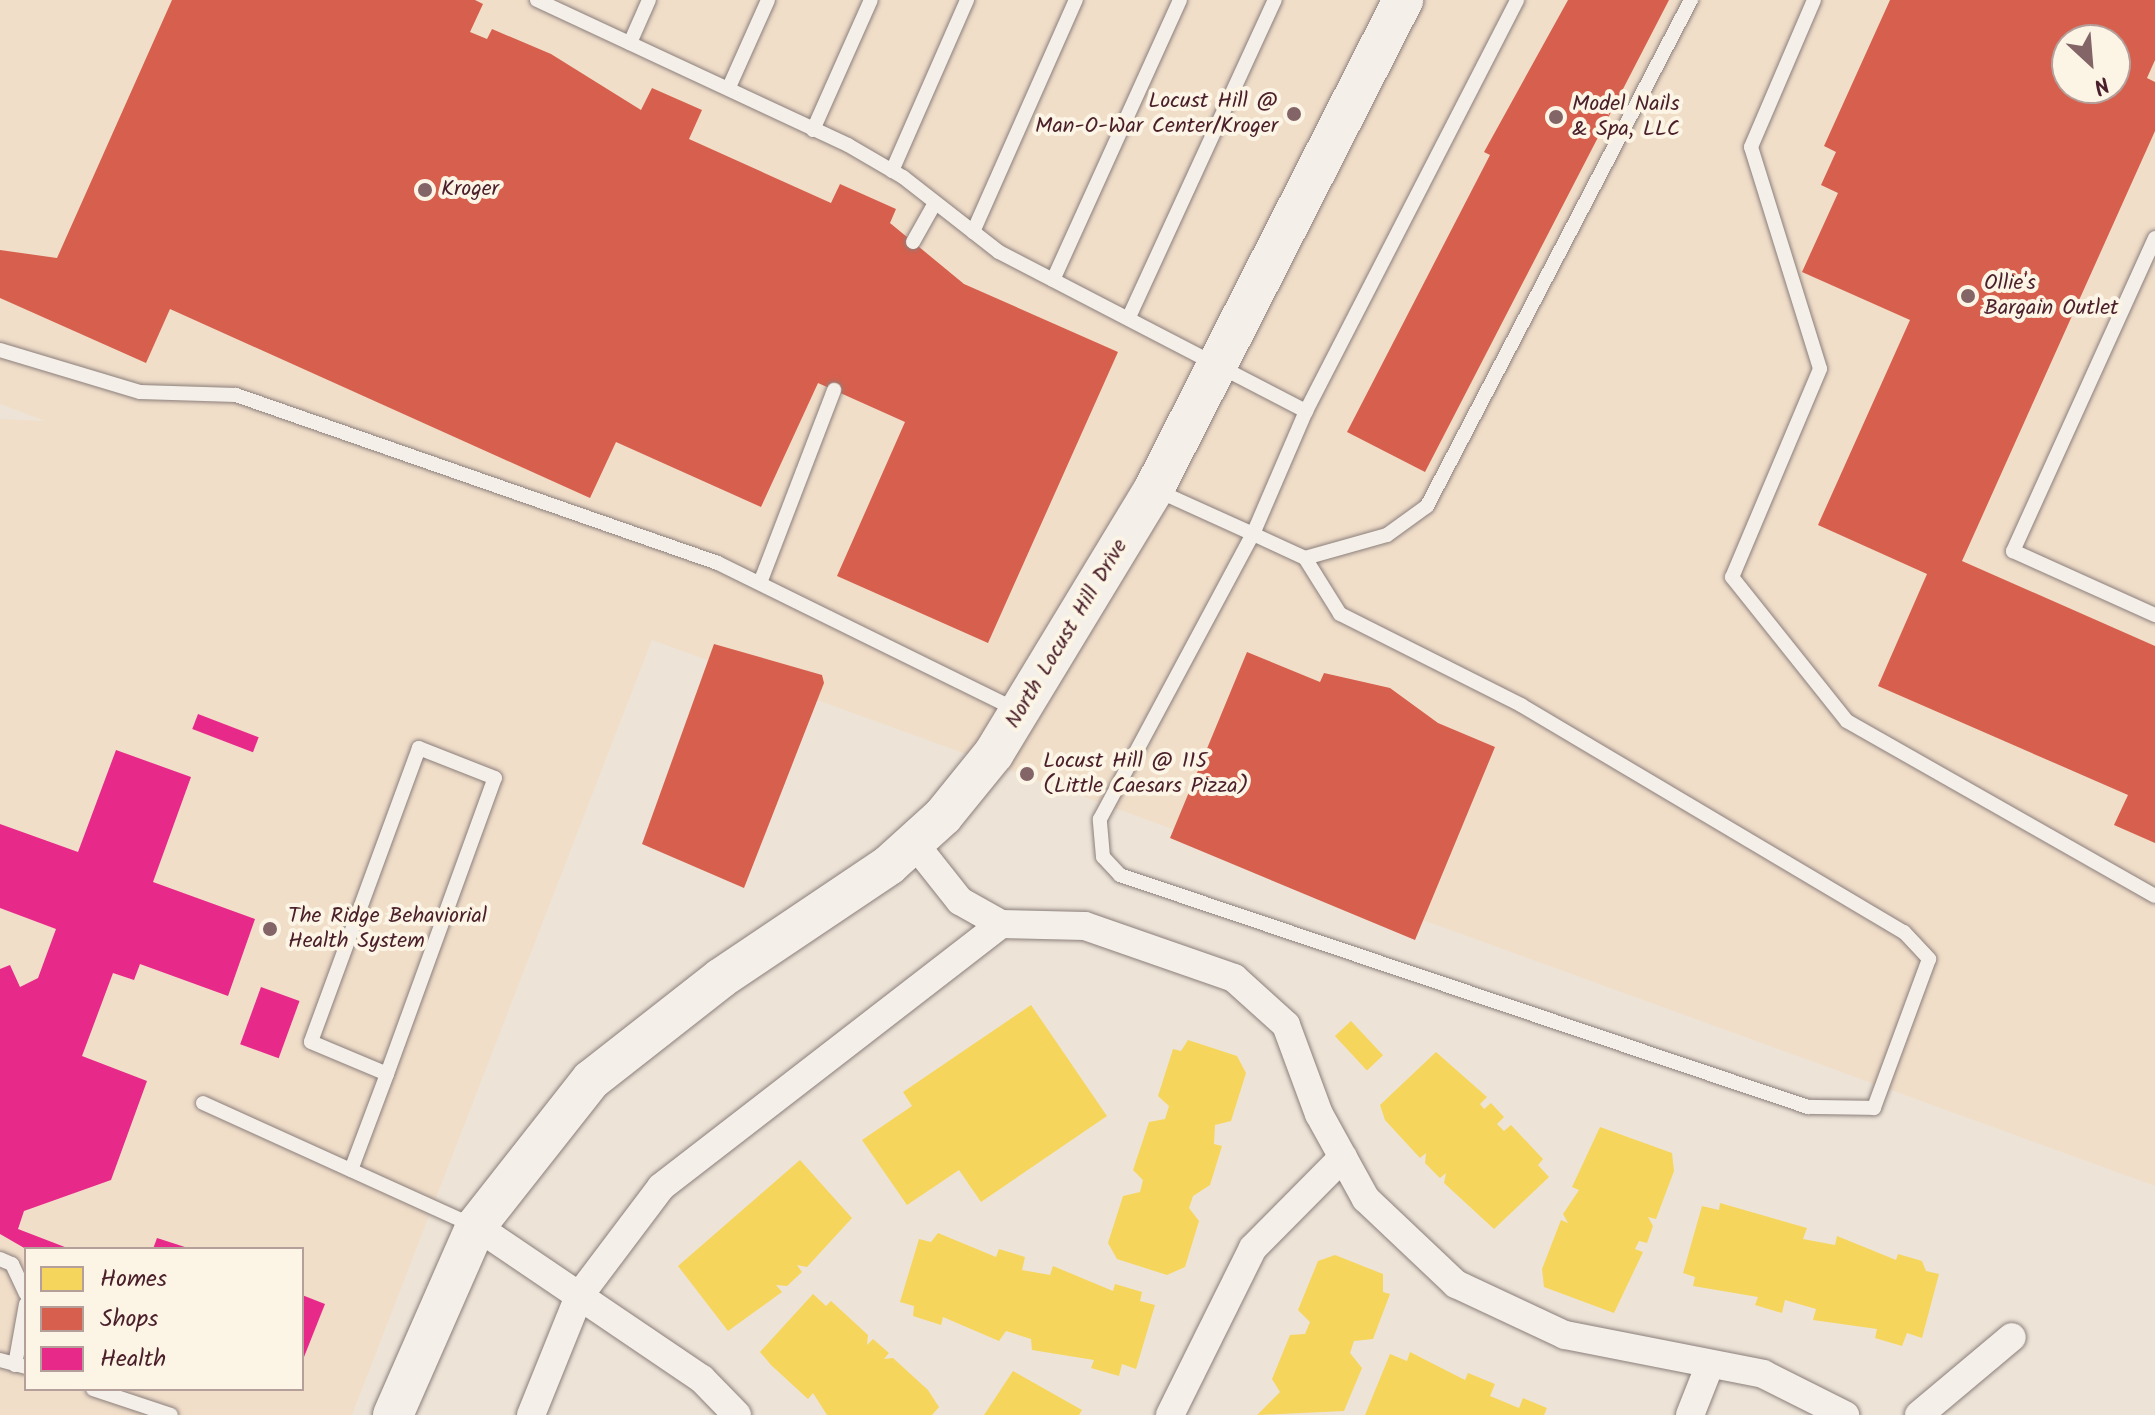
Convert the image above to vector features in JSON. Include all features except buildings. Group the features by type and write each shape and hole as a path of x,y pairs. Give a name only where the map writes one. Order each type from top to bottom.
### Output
{"street":[{"name":"North Locust Hill Drive","path":"393,1415 476,1226 591,1080 914,843 1023,713 1154,489 1215,360 1403,0"},
{"path":"914,843 960,901 1001,924 1085,926 1234,978 1286,1025 1343,1157 1366,1199 1456,1284 1565,1335 1709,1367 1763,1374 1845,1415"},
{"path":"531,1415 579,1296 661,1187 1001,924"},
{"path":"1170,1415 1253,1248 1343,1157"},
{"path":"476,1226 702,1379 737,1415"},
{"path":"1919,1415 2012,1337"},
{"path":"1690,1415 1709,1367"}],"lane":[{"path":"537,0 556,4 630,43 730,85 892,171 973,232 1053,280 1215,360 1306,411"},
{"path":"630,43 649,0"},
{"path":"730,85 768,0"},
{"path":"813,130 871,0"},
{"path":"892,171 967,0"},
{"path":"973,232 1076,0"},
{"path":"1053,280 1180,0"},
{"path":"1129,317 1275,0"},
{"path":"1154,489 1253,534 1305,558 1340,614 1521,705 1904,932 1929,959 1874,1108 1808,1107 1120,875 1103,857 1100,819 1253,534 1306,411 1517,0"},
{"path":"1305,558 1387,535 1427,506 1691,0"},
{"path":"1814,0 1751,147 1820,369 1732,577 1847,721 2155,896"},
{"path":"913,242 935,203"},
{"path":"2155,238 2013,551 2155,615"},
{"path":"0,350 140,392 236,395 760,583 1023,713"},
{"path":"760,583 834,390"},
{"path":"351,1170 387,1074 495,778 419,748 311,1042 387,1074"},
{"path":"203,1103 476,1226"},
{"path":"0,1259 12,1264 24,1290"},
{"path":"0,1360 21,1366 24,1329"},
{"path":"99,1391 171,1415"}],"shaded area":[{"path":"0,0 2155,0 2155,1186 652,640 352,1415 0,1415 0,419 45,421 0,404"}],"place":[{"name":"Locust Hill @ Man-O-War Center/Kroger","path":"1294,114"},
{"name":"Model Nails & Spa, LLC","path":"1556,117"},
{"name":"Kroger","path":"425,190"},
{"name":"Ollie's Bargain Outlet","path":"1968,296"},
{"name":"Locust Hill @ 115 (Little Caesars Pizza)","path":"1027,774"},
{"name":"The Ridge Behaviorial Health System","path":"270,929"}]}
